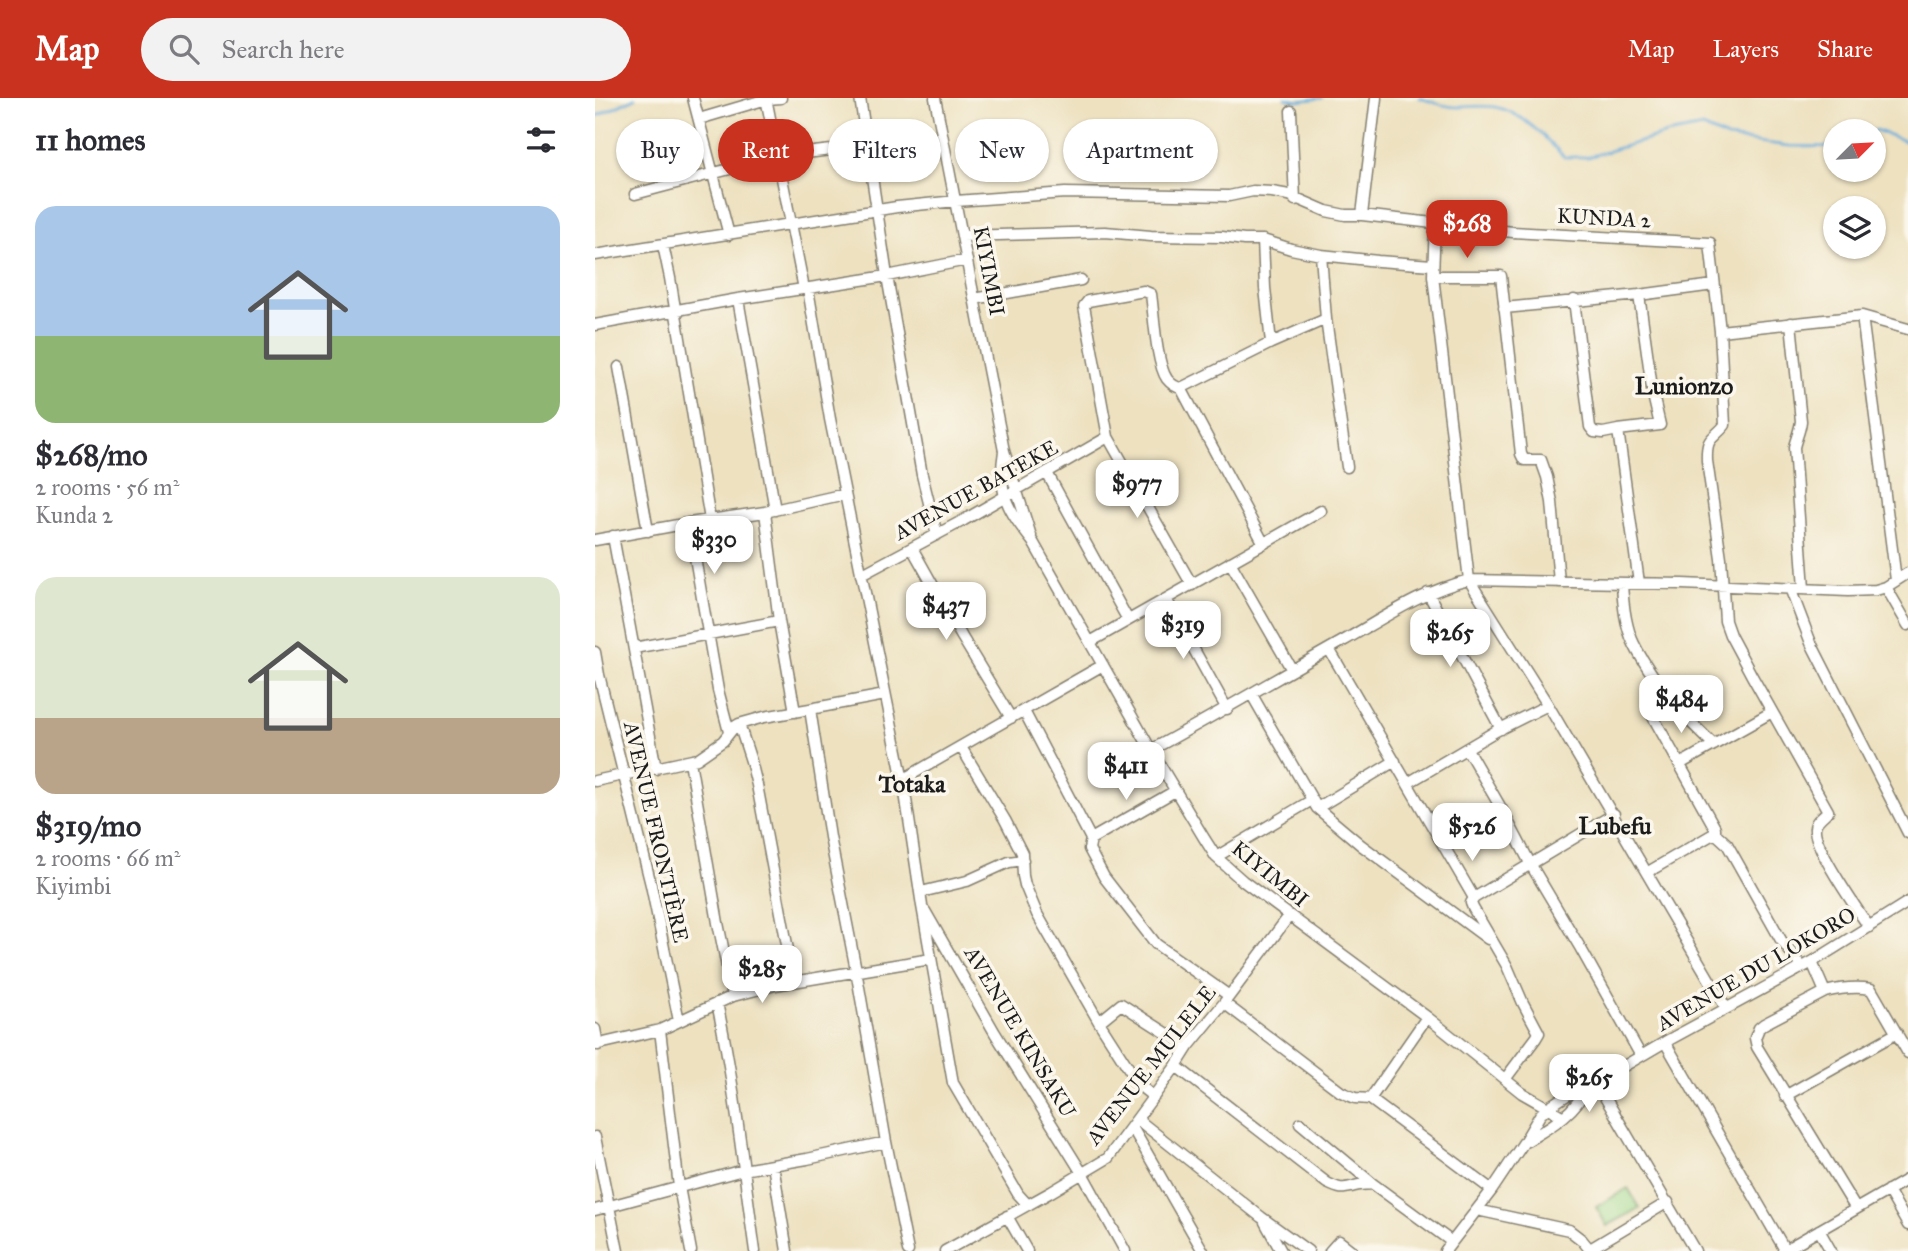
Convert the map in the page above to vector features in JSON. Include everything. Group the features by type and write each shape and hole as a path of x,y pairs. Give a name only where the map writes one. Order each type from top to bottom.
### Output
{"street":[{"path":"693,98 699,119 767,99 781,98"},
{"path":"860,98 863,119"},
{"path":"1362,215 1376,98"},
{"path":"767,99 771,119"},
{"name":"KIYIMBI","path":"935,99 1004,451"},
{"path":"1291,111 1295,200"},
{"path":"704,141 729,235"},
{"path":"635,194 718,173"},
{"path":"784,182 902,780 953,1083 1018,1194 1028,1205"},
{"path":"873,182 922,475 937,535"},
{"name":"KUNDA 2","path":"595,255 791,223 956,201 1065,193 1229,196 1253,191 1289,195 1295,200 1345,215 1513,232 1710,243 1714,285"},
{"path":"1435,224 1433,270 1469,580 1614,814 1727,1008"},
{"path":"962,236 1105,232 1263,240 1321,255 1501,276 1521,454 1524,460 1541,460 1547,477 1552,502 1559,582"},
{"path":"1263,240 1271,343"},
{"path":"663,245 710,520"},
{"path":"1321,255 1347,467"},
{"path":"595,325 967,260"},
{"path":"974,299 1081,280"},
{"path":"1504,308 1714,285 1720,331 1725,425 1711,438 1707,446 1721,558 1725,621 1730,635 1828,811 1816,823 1814,831 1828,862 1869,927"},
{"path":"1192,585 1108,437 1084,306 1089,301 1148,292 1151,294 1161,366 1166,378 1181,388 1271,343 1327,319"},
{"path":"1574,300 1590,427 1594,432 1603,433 1660,425 1653,395 1639,295"},
{"path":"738,299 770,511 779,621 795,712"},
{"path":"1720,331 1862,316 1908,329"},
{"path":"1862,316 1896,580"},
{"path":"1791,323 1801,421 1794,447 1804,589"},
{"path":"619,367 648,531"},
{"path":"1181,388 1263,542"},
{"path":"1618,430 1639,583"},
{"name":"AVENUE BATEKE","path":"861,575 937,535 1108,437"},
{"path":"1004,451 1033,541"},
{"path":"1004,451 1001,482 1004,497 1019,524 1033,541"},
{"path":"1047,473 1128,620"},
{"path":"595,540 770,511 845,494"},
{"path":"1090,642 1321,511"},
{"path":"689,523 718,690 729,732"},
{"path":"614,536 656,769"},
{"name":"KIYIMBI","path":"1033,541 1151,750 1216,857 1243,881 1506,1078 1544,1112 1550,1127"},
{"path":"912,548 1011,718"},
{"path":"1230,562 1292,670"},
{"path":"1151,750 1446,585 1469,580 1848,591 1886,587 1908,573"},
{"path":"1622,583 1626,616 1634,644 1670,702 1714,745"},
{"path":"1886,587 1908,625"},
{"path":"1790,588 1811,643 1908,834"},
{"path":"1428,593 1501,729"},
{"path":"1166,598 1227,709"},
{"path":"634,648 779,621"},
{"path":"1329,649 1473,898"},
{"name":"AVENUE FRONTIÈRE","path":"595,652 679,1021"},
{"path":"902,780 1103,665"},
{"path":"595,781 691,761 723,741 739,724 885,695"},
{"path":"1252,695 1315,804 1361,845 1493,943"},
{"path":"1670,702 1652,715 1715,828 1715,833 1727,844 1781,940 1807,965 1825,992"},
{"path":"1408,783 1548,705"},
{"path":"810,709 830,837 908,1251"},
{"path":"1024,710 1091,839 1089,849 1104,877 1156,944 1341,1092 1355,1098 1370,1099 1492,1190"},
{"path":"1680,764 1772,712"},
{"path":"739,724 757,785 794,982"},
{"path":"961,747 1022,853 1025,885 1037,914 1099,1022 1140,1086 1155,1094"},
{"path":"1467,749 1641,1056"},
{"path":"691,761 715,910 733,996"},
{"path":"1216,857 1395,761"},
{"path":"1091,839 1175,791"},
{"path":"1506,1078 1539,1033 1507,966 1473,908 1473,898 1614,814"},
{"path":"1647,872 1715,833"},
{"path":"921,892 967,881 1009,862 1023,860"},
{"name":"AVENUE DU LOKORO","path":"1544,1112 1567,1095 1585,1089 1807,965 1908,902"},
{"name":"AVENUE KINSAKU","path":"922,906 995,1033 1082,1173 1125,1251"},
{"name":"AVENUE MULELE","path":"945,1251 1108,1158 1188,1047 1289,916"},
{"path":"595,1029 597,1045 660,1030 733,996 775,985 931,959"},
{"path":"1856,1209 1785,1096 1757,1048 1755,1038 1764,1024 1825,992 1859,987 1871,989 1908,1053"},
{"path":"717,1003 734,1090 755,1251"},
{"path":"1099,1022 1121,1004 1188,1047"},
{"path":"1370,1099 1427,1017"},
{"path":"660,1030 679,1186 691,1251"},
{"path":"1785,1096 1897,1033"},
{"path":"1665,1042 1784,1250 1908,1179"},
{"path":"1176,1066 1327,1184 1339,1189 1373,1184"},
{"path":"1596,1082 1695,1251"},
{"name":"AVENUE DU LOKORO","path":"1524,1142 1550,1127 1579,1102 1585,1089"},
{"path":"1300,1123 1449,1247 1492,1190 1544,1112"},
{"name":"KIYIMBI","path":"1544,1112 1562,1116"},
{"path":"1135,1123 1308,1251"},
{"path":"1135,1123 1203,1251"},
{"path":"595,1137 618,1251"},
{"path":"595,1210 743,1170 886,1142"},
{"path":"773,1166 787,1251"},
{"path":"1888,1190 1908,1225"},
{"path":"1477,1210 1569,1230 1590,1250 1668,1202"},
{"path":"1007,1216 1027,1251"},
{"path":"1261,1217 1281,1251"},
{"path":"1819,1230 1831,1251"},
{"path":"1330,1251 1339,1241 1352,1251"}],"green space":[{"path":"1628,1188 1640,1208 1607,1226 1596,1207"}],"waterway":[{"path":"595,117 635,98"},
{"path":"1285,98 1298,101 1322,98"},
{"path":"1420,98 1447,106 1490,106 1515,114 1533,127 1564,157 1588,157 1667,134 1703,127 1727,138 1789,146 1823,147"},
{"path":"1887,134 1908,142"}],"district":[{"name":"Lunionzo","path":"1684,386"},
{"name":"Totaka","path":"912,784"},
{"name":"Lubefu","path":"1615,826"}]}
